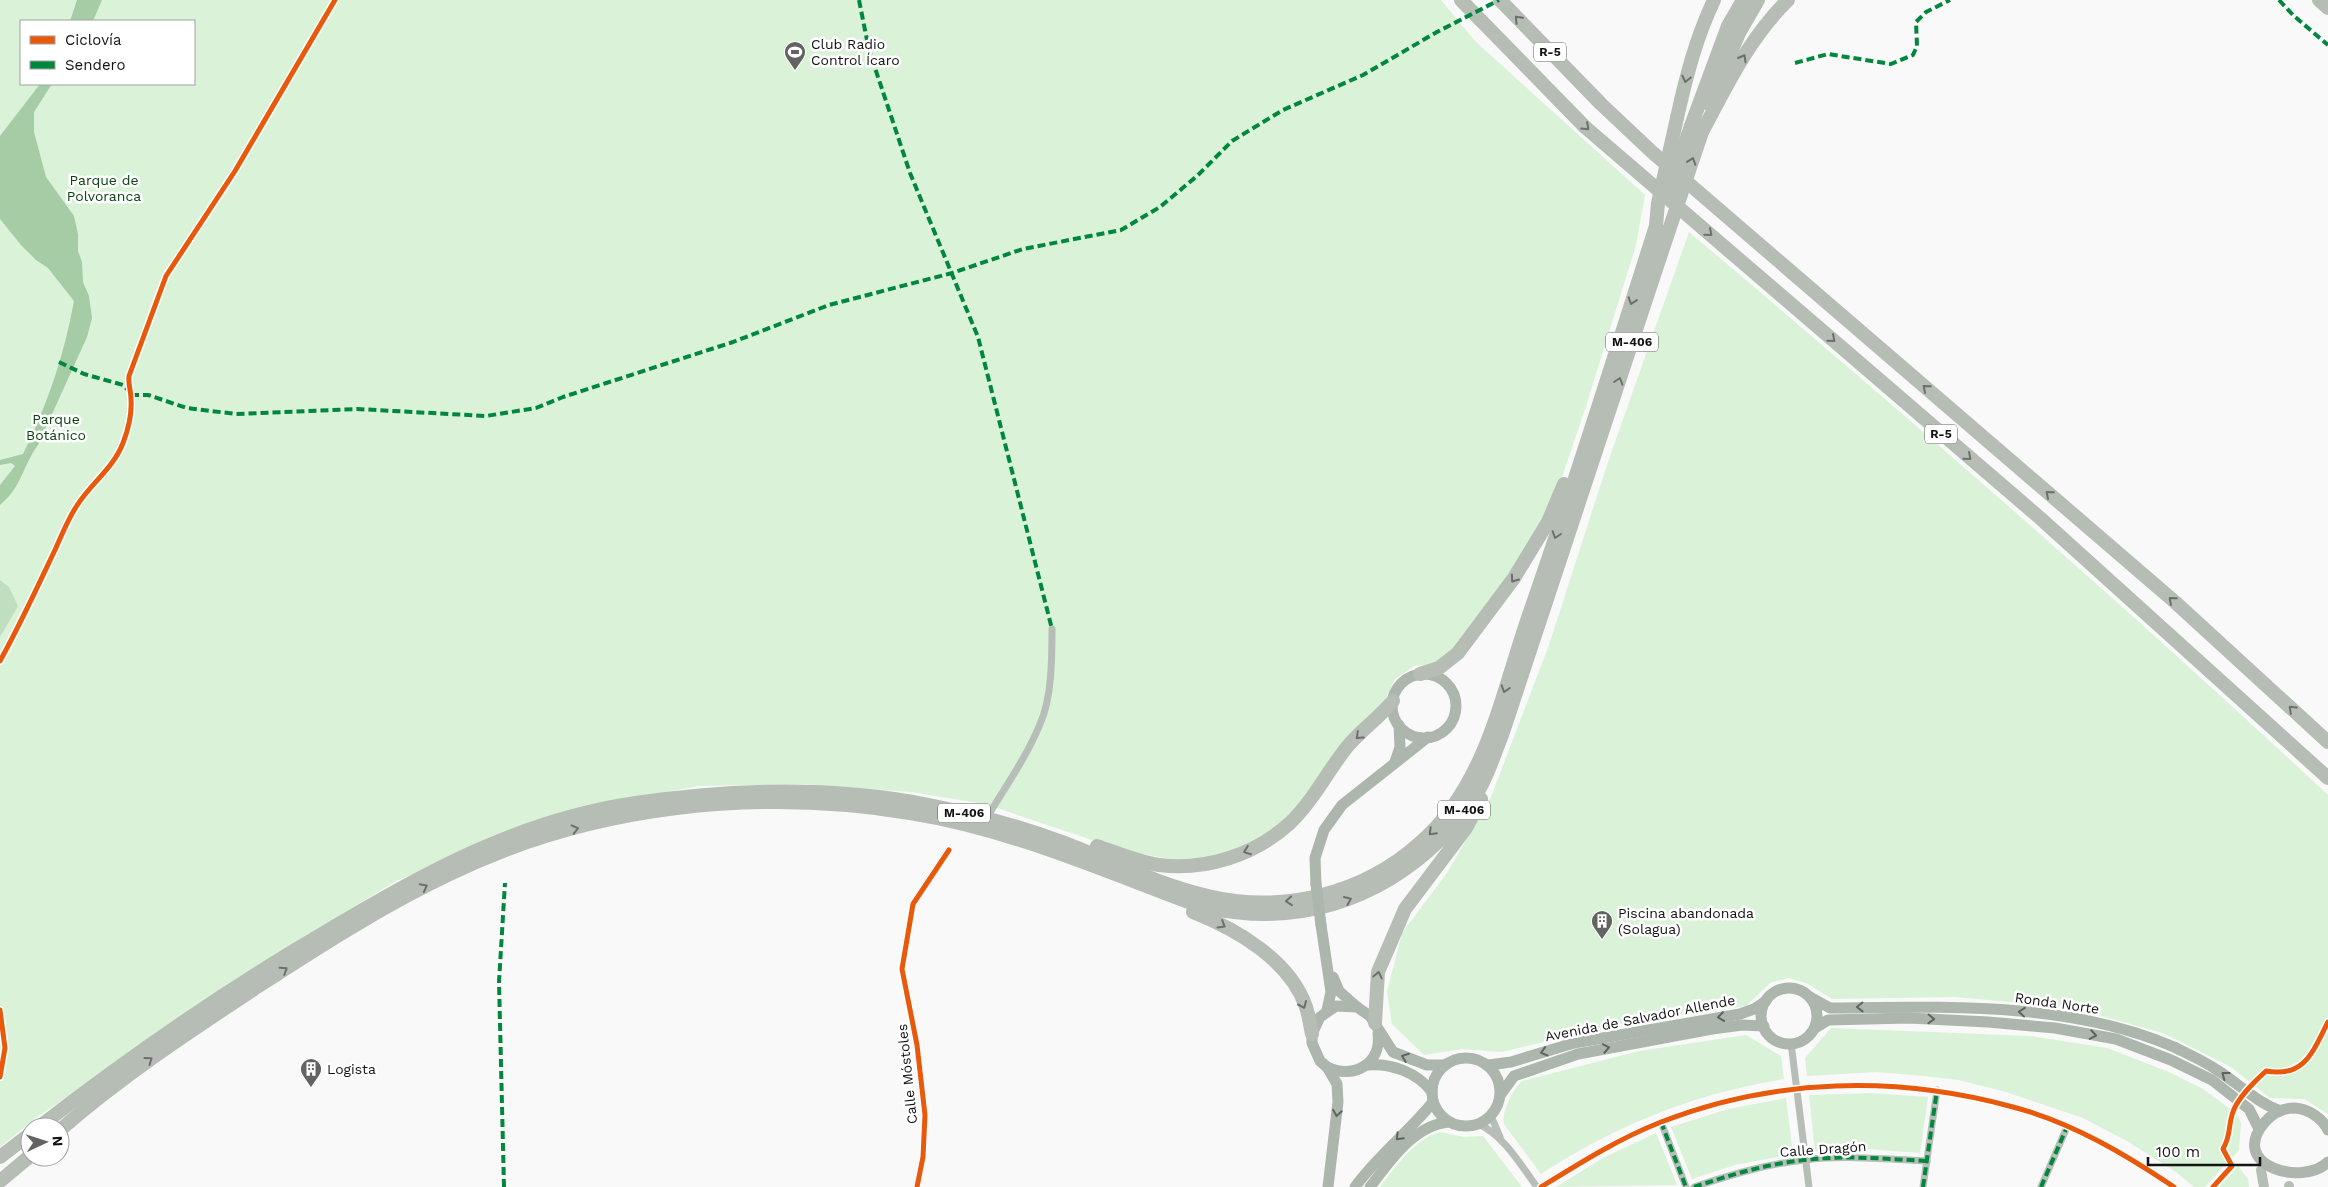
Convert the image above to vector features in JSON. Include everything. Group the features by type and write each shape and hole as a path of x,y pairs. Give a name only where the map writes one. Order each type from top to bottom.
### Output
{"highway":[{"name":"R-5","path":"1461,0 1585,127 2040,518 2328,778"},
{"name":"R-5","path":"1500,0 1601,104 1652,152 2175,602 2328,742"},
{"name":"M-406","path":"865,796 926,804 988,818 1063,843 1174,886 1204,896 1233,901 1267,903 1302,900 1341,889 1378,874 1419,844 1441,822 1475,771 1547,565 1613,355 1654,256 1658,203 1687,74 1700,30 1714,0"},
{"name":"M-406","path":"70,1120 172,1043 290,966 415,892 453,872 503,851 570,830 636,814 712,804 793,802 911,813 1012,836 1202,907 1264,914 1303,912 1342,902 1382,885 1420,859 1454,825 1480,787 1502,735 1604,428 1654,256 1728,26 1743,0"},
{"name":"M-406","path":"1656,226 1696,129 1739,34 1758,0"},
{"name":"M-406","path":"1696,129 1749,47 1772,16 1788,0"},
{"path":"2320,0 2328,8"},
{"path":"1420,674 1439,668 1458,653 1534,548 1548,522 1575,456 1596,393 1613,355"},
{"path":"1376,1026 1376,986 1384,954 1405,909 1466,828 1492,778 1520,707 1599,453 1604,428"},
{"name":"M-406","path":"52,1117 166,1032 283,957 410,882 447,862 501,839 566,818 622,806 700,795 792,792 865,796 927,801 991,811 1131,858 1158,865 1188,866 1221,861 1256,847 1290,823 1320,788 1348,746 1379,718 1393,701"},
{"name":"M-406","path":"1098,869 1121,883 1217,921 1257,947 1276,963 1289,978 1305,1006 1312,1034"},
{"path":"0,1157 20,1142"},
{"path":"0,1172 20,1156"},
{"path":"0,1180 20,1164"}],"main road":[{"path":"1328,1187 1338,1102 1338,1084 1314,1053 1312,1034 1315,1024 1327,1010 1331,992 1314,858 1324,830 1342,805 1394,766 1428,737 1438,734 1452,721 1456,702 1447,684 1440,678 1420,674 1402,683 1393,701 1395,718 1399,725 1412,734 1428,737"},
{"path":"1394,766 1400,747 1399,725"},
{"path":"1327,1068 1343,1073 1360,1069 1367,1065 1395,1066 1424,1081 1437,1110 1449,1122 1458,1126 1479,1124 1491,1116 1501,1094 1496,1074 1481,1060 1462,1057 1444,1065 1427,1065 1393,1052 1364,1011 1339,991 1329,969"},
{"path":"1787,988 1796,988 1810,997 1817,1012 1815,1028 1805,1039 1791,1044 1774,1039 1764,1026 1762,1009 1766,1001 1779,990 1787,988"},
{"name":"Ronda Norte","path":"1810,997 1830,1008 1990,1009 2059,1016 2121,1027 2174,1047 2217,1069 2265,1106 2280,1110"},
{"name":"Avenida de Salvador Allende","path":"1489,1066 1511,1062 1574,1043 1740,1014 1754,1009 1766,1001"},
{"path":"1327,1010 1347,1005 1357,1007"},
{"name":"Ronda Norte","path":"1815,1028 1828,1020 1919,1018 2045,1027 2116,1039 2171,1060 2212,1080 2249,1109 2259,1129"},
{"name":"Avenida de Salvador Allende","path":"1501,1094 1514,1076 1578,1054 1712,1029 1742,1025 1764,1026"},
{"path":"1367,1065 1378,1049 1376,1026"},
{"path":"1355,1187 1379,1157 1422,1116 1432,1097 1438,1072 1444,1065"},
{"path":"2324,1172 2286,1185 2261,1170 2256,1159 2254,1147 2259,1129 2270,1116 2280,1110 2294,1108 2307,1111 2318,1118 2328,1130"},
{"path":"1370,1187 1411,1139 1422,1130 1434,1124 1449,1122"}],"street":[{"path":"991,811 1041,723 1049,687 1052,629"},
{"name":"Calle Móstoles","path":"917,1187 923,1157 925,1115 917,1045 902,969 913,904 949,850"},
{"path":"1791,1044 1809,1187"},
{"path":"1542,1187 1602,1149 1660,1122 1732,1099 1798,1088 1874,1084 1937,1090 2014,1107 2067,1127 2127,1156 2174,1187"},
{"path":"1923,1187 1937,1090"},
{"path":"1491,1116 1501,1140"},
{"path":"1660,1122 1686,1187"},
{"path":"1479,1124 1490,1129 1501,1140 1537,1187"},
{"path":"2041,1187 2067,1127"},
{"name":"Calle Dragón","path":"1694,1187 1760,1167 1806,1160 1874,1158 1927,1162"}],"green space":[{"path":"0,0 1441,0 1475,41 1645,195 1636,245 1587,403 1556,495 1535,541 1457,648 1434,664 1414,666 1395,679 1378,714 1296,811 1272,833 1226,855 1185,862 1122,850 985,804 911,792 805,784 699,786 573,809 396,881 301,939 37,1117 20,1117 20,1131 0,1147"},
{"path":"1689,232 2012,509 2328,795 2328,1114 2304,1099 2270,1098 2231,1067 2163,1033 2069,1007 1955,997 1832,999 1808,984 1789,978 1770,983 1746,1006 1634,1021 1502,1052 1462,1049 1424,1055 1392,1024 1387,992 1402,933 1447,873 1491,797 1549,645 1608,462"},
{"path":"1831,1028 2030,1036 2107,1048 2169,1072 2203,1089 2237,1114 2241,1123 2239,1150 2205,1187 2194,1187 2176,1172 2127,1141 2083,1118 2006,1092 1959,1080 1876,1072 1807,1076 1805,1058"},
{"path":"1746,1035 1781,1056 1784,1079 1719,1093 1657,1113 1598,1140 1541,1174 1504,1124 1504,1114 1508,1101 1522,1081 1639,1051"},
{"path":"1869,1093 1928,1097 1920,1153 1867,1149 1815,1151 1809,1095"},
{"path":"1786,1098 1793,1154 1735,1165 1692,1179 1671,1127 1728,1109"},
{"path":"1440,1132 1464,1137 1483,1136 1522,1187 1380,1187 1414,1147 1422,1140"},
{"path":"1656,1133 1677,1185 1556,1187 1603,1158"},
{"path":"2238,1166 2248,1179 2249,1187 2219,1187"}],"shaded area":[{"path":"77,0 102,0 93,20 70,20"},
{"path":"39,85 51,85 34,112 34,132 46,177 74,216 78,234 78,251 82,262 83,282 89,296 92,318 87,337 38,445 13,491 0,505 0,485 15,466 11,463 0,465 0,460 23,454 32,435 54,379 74,301 48,268 36,260 21,245 0,219 0,136"},
{"path":"0,580 9,587 18,606 0,637"}],"marked path":[{"path":"859,0 869,50 910,173 978,337 1052,629"},
{"path":"131,395 148,395 187,408 236,414 357,409 486,416 536,408 563,397 733,342 829,305 952,273 1023,249 1121,230 1160,207 1197,176 1232,141 1283,110 1363,75 1437,32 1499,0"},
{"path":"1795,63 1828,54 1891,64 1913,55 1917,46 1916,22 1926,12 1950,0"},
{"path":"2279,0 2294,16 2328,45"},
{"path":"59,362 84,374 123,385 129,391"},
{"path":"504,1187 499,982 505,883"},
{"path":"1923,1187 1937,1090"},
{"path":"1661,1122 1686,1187"},
{"path":"2041,1187 2067,1127"},
{"path":"1694,1187 1748,1170 1805,1160 1881,1158 1927,1161"}],"cycle path":[{"path":"0,661 73,512 113,461 123,443 131,410 129,376 166,276 235,171 335,0"},
{"path":"917,1187 923,1157 925,1115 917,1045 902,969 913,904 949,850"},
{"path":"0,1010 5,1048 0,1077"},
{"path":"2213,1187 2232,1166 2223,1149 2234,1109 2241,1097 2266,1071 2279,1072 2290,1070 2306,1060 2328,1022"},
{"path":"1541,1187 1614,1144 1661,1122 1704,1107 1791,1089 1835,1086 1880,1086 1925,1090 1969,1097 2035,1113 2097,1140 2174,1187"}],"place":[{"name":"Club Radio Control Ícaro","path":"795,71"},
{"name":"Piscina abandonada (Solagua)","path":"1602,940"},
{"name":"Logista","path":"311,1088"}],"park label":[{"name":"Parque de Polvoranca","path":"104,188"},
{"name":"Parque Botánico","path":"56,428"}]}
